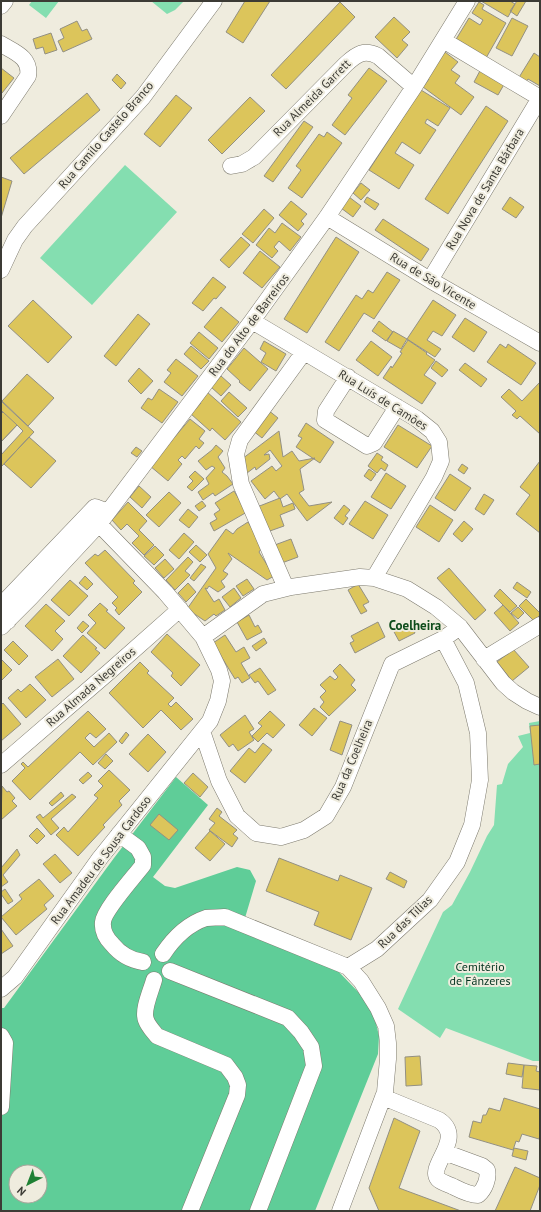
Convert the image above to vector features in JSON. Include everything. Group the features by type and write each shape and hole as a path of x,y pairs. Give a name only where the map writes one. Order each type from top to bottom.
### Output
{"street":[{"path":"1,6 6,1"},
{"name":"Rua Camilo Castelo Branco","path":"1,270 15,240 22,231 143,97 214,1"},
{"name":"Rua do Alto de Barreiros","path":"4,624 31,597 103,518 252,321 327,217 414,87 467,1"},
{"path":"443,40 540,98"},
{"path":"1,44 26,61 29,68 28,76 1,116"},
{"name":"Rua Almeida Garrett","path":"231,166 242,164 254,157 346,64 359,54 371,53 378,56 414,87"},
{"name":"Rua Nova de Santa Bárbara","path":"430,280 540,98"},
{"name":"Rua de São Vicente","path":"327,217 430,280 540,343"},
{"name":"Rua Luís de Camões","path":"252,321 417,419 432,431 438,442 441,461 434,477 374,578"},
{"path":"286,588 241,484 236,454 240,440 304,352"},
{"path":"348,377 326,411 325,420 367,446 374,443 397,407"},
{"path":"103,518 204,637 219,670 222,681 218,701 210,721 202,731"},
{"path":"204,637 263,594 286,588 360,577 374,578 407,589 436,607 460,628 503,683 513,692 540,707"},
{"name":"Rua Almada Negreiros","path":"1,765 180,609"},
{"path":"484,659 540,625"},
{"name":"Rua da Coelheira","path":"202,731 219,781 237,816 256,833 281,837 304,830 326,816 343,786 392,664 444,639 460,628"},
{"name":"Rua das Tílias","path":"348,967 377,949 430,900 457,862 472,825 480,780 478,733 466,682 444,639"},
{"name":"Rua Amadeu de Sousa Cardoso","path":"1,989 15,977 100,858 202,731"},
{"path":"119,834 138,848 143,857 143,865 106,911 103,921 103,929 107,939 116,949 128,958 143,962"},
{"path":"163,954 175,938 194,924 207,918 225,918 348,967 361,981 378,1008 386,1026 388,1059 385,1092 340,1211"},
{"path":"154,952 163,954 170,960 171,966 167,977 161,980 154,980 146,976 143,971 143,962 145,958 154,952"},
{"path":"170,971 288,1018 302,1032 311,1047 314,1066 258,1211"},
{"path":"154,980 146,1007 145,1019 157,1036 226,1065 235,1076 238,1085 237,1095 190,1211"},
{"path":"1,1036 5,1044 1,1107"},
{"path":"383,1097 439,1120 445,1124 449,1130 450,1137 444,1152"}],"green space":[{"path":"32,1 59,1 46,18 29,5"},
{"path":"151,1 184,1 175,10 167,14"},
{"path":"125,165 177,212 92,305 40,258"},
{"name":"Cemitério de Fânzeres","path":"540,721 540,1061 533,1061 446,1028 440,1038 398,1009 443,912 452,905 494,825 497,785 502,784 508,764 523,747 518,736 530,733 529,723"},
{"path":"176,777 208,805 153,877 165,886 175,888 237,867 250,870 256,881 242,928 337,970 365,999 375,1019 379,1036 378,1054 315,1211 1,1211 1,1008 4,1008 114,858"}],"building":[{"path":"245,1 270,1 243,43 226,32"},
{"path":"481,1 510,1 515,4 508,17"},
{"path":"517,1 526,1 517,16 510,11"},
{"path":"340,2 355,17 286,89 271,75"},
{"path":"479,2 484,5 482,9 506,23 486,58 455,41 469,18 480,25 483,20 472,13"},
{"path":"394,17 410,32 402,40 408,45 397,58 375,37"},
{"path":"512,18 528,26 512,56 496,48"},
{"path":"77,21 82,31 87,29 92,39 63,52 58,41 64,38 60,29"},
{"path":"51,33 57,50 45,54 43,47 36,49 33,39"},
{"path":"445,52 458,62 451,70 460,76 455,83 474,97 461,115 423,87 429,79 426,78"},
{"path":"534,53 540,57 540,86 528,79 525,83 518,79"},
{"path":"482,67 506,81 498,95 474,82"},
{"path":"1,68 14,78 2,93 1,93"},
{"path":"369,68 387,81 345,135 332,125 352,98 348,95"},
{"path":"117,74 126,83 121,89 112,80"},
{"path":"421,90 450,108 438,126 427,119 425,123 436,130 420,154 402,142 395,153 414,165 399,189 369,170"},
{"path":"87,93 100,110 24,174 10,158"},
{"path":"176,95 192,108 160,147 144,134"},
{"path":"250,97 265,111 222,154 208,140"},
{"path":"486,106 508,121 448,214 425,199"},
{"path":"304,121 313,127 273,182 264,176"},
{"path":"327,132 342,143 302,198 288,188 301,170 296,166 319,134 324,137"},
{"path":"1,177 12,181 1,218"},
{"path":"361,183 370,190 361,200 353,193"},
{"path":"349,197 361,206 353,217 341,208"},
{"path":"367,197 379,204 375,210 364,202"},
{"path":"510,197 524,207 516,218 502,209"},
{"path":"291,201 307,214 301,221 304,224 298,231 279,215"},
{"path":"264,209 274,218 253,243 242,234"},
{"path":"383,219 429,249 421,261 375,230"},
{"path":"282,223 301,237 290,251 279,241 274,247 278,251 272,258 256,245 269,228 275,233"},
{"path":"241,237 250,245 229,268 220,260"},
{"path":"336,237 359,252 307,333 284,319"},
{"path":"260,251 280,267 262,288 243,273"},
{"path":"387,272 400,280 374,319 364,313 339,351 325,342 356,295 362,299 368,290 373,293"},
{"path":"213,277 226,287 203,311 192,303"},
{"path":"33,300 72,337 48,363 8,326"},
{"path":"433,300 456,315 442,336 433,331 427,340 441,349 435,357 407,339"},
{"path":"221,307 239,322 222,342 204,327"},
{"path":"138,314 150,324 116,366 104,356"},
{"path":"465,318 487,332 474,352 452,337"},
{"path":"379,321 393,332 386,341 372,331"},
{"path":"393,331 407,339 401,349 387,341"},
{"path":"199,332 218,348 209,359 190,343"},
{"path":"408,340 435,360 424,375 436,383 422,404 383,378 402,353 400,352"},
{"path":"264,341 286,354 276,371 261,362 266,353 260,349"},
{"path":"371,341 392,357 378,376 356,360"},
{"path":"500,344 506,348 508,344 536,363 521,385 487,362"},
{"path":"191,346 209,361 201,369 184,354"},
{"path":"244,348 268,369 250,391 227,369"},
{"path":"176,359 198,376 182,396 164,382 171,373 167,370"},
{"path":"436,361 448,370 442,377 431,368"},
{"path":"465,363 487,379 481,387 459,370"},
{"path":"139,368 153,381 141,394 128,381"},
{"path":"27,374 54,398 28,426 2,401"},
{"path":"221,376 231,385 221,396 211,387"},
{"path":"540,382 540,434 520,416 517,419 512,415 516,411 501,397 509,389 522,401"},
{"path":"159,389 178,402 162,423 141,408 148,398 152,400"},
{"path":"207,392 241,422 225,440 212,428 210,431 191,414 201,403 199,402"},
{"path":"229,392 247,408 238,417 221,401"},
{"path":"1,401 34,432 1,467 1,455 23,431 17,425 1,442 1,414 3,412 1,410"},
{"path":"268,410 278,418 262,438 252,430"},
{"path":"3,412 17,425 1,442 1,414"},
{"path":"190,419 205,431 199,439 204,443 199,449 196,446 185,459 182,456 178,460 182,464 168,481 150,466"},
{"path":"306,423 334,442 320,463 296,447 302,438 298,436"},
{"path":"398,425 432,446 417,468 384,447"},
{"path":"279,431 283,457 292,451 299,461 315,458 300,469 304,490 299,493 309,506 332,502 307,521 287,494 280,499 274,491 265,499 251,481 272,466 276,471 282,466 270,450 264,455 269,454 270,459 256,470 255,467 247,473 238,462"},
{"path":"29,437 56,461 31,488 4,464"},
{"path":"216,445 223,451 218,457 225,468 222,472 233,484 215,496 213,493 203,500 198,492 209,484 206,478 215,468 212,466 206,470 198,461"},
{"path":"136,447 142,451 137,457 131,453"},
{"path":"377,453 383,457 381,460 388,465 385,471 381,468 377,473 368,466"},
{"path":"540,461 540,533 516,514 530,495 520,487"},
{"path":"462,464 468,468 464,474 458,470"},
{"path":"369,469 376,474 371,481 364,476"},
{"path":"195,471 204,479 192,491 187,487 193,481 189,477"},
{"path":"386,473 406,486 391,509 371,497"},
{"path":"450,474 471,488 455,511 435,498"},
{"path":"139,486 151,497 142,508 130,497"},
{"path":"234,491 247,512 214,531 210,523 217,519 214,514 220,510 215,503"},
{"path":"169,492 181,503 159,527 146,515"},
{"path":"484,494 494,500 484,515 475,509"},
{"path":"280,498 283,507 293,503 295,509 280,515 284,526 267,532 257,507"},
{"path":"202,501 206,506 199,511 195,506"},
{"path":"365,501 388,515 373,539 349,524"},
{"path":"128,502 147,521 139,530 154,545 144,555 132,543 139,536 127,524 121,530 112,520"},
{"path":"344,505 350,510 345,516 348,518 343,525 334,518"},
{"path":"430,505 453,520 439,542 416,527"},
{"path":"188,509 198,517 189,528 179,520"},
{"path":"464,521 473,529 462,542 453,534"},
{"path":"248,522 263,546 259,552 274,576 267,580 228,553 232,559 223,571 228,574 221,581 225,587 218,592 209,586 207,589 205,588 214,602 219,599 225,610 216,616 214,614 205,621 187,609 216,568 208,554 226,529 233,534 237,529"},
{"path":"184,533 194,542 179,559 169,550"},
{"path":"291,539 298,557 279,564 272,546"},
{"path":"196,545 207,555 200,562 189,552"},
{"path":"155,546 164,555 154,565 144,556"},
{"path":"105,550 135,581 133,583 142,592 119,615 115,610 117,608 112,603 118,597 85,563 95,554 98,556"},
{"path":"188,557 193,562 185,571 190,575 175,590 166,580"},
{"path":"165,559 174,569 164,578 155,568"},
{"path":"201,564 206,567 194,581 190,578"},
{"path":"449,568 486,610 475,620 437,578"},
{"path":"85,576 93,584 87,590 79,583"},
{"path":"247,579 254,589 243,596 236,586"},
{"path":"70,580 88,596 69,616 51,600"},
{"path":"517,582 531,592 527,598 513,588"},
{"path":"188,583 196,592 186,602 178,593"},
{"path":"358,584 369,602 363,605 367,611 361,614 348,590"},
{"path":"234,588 241,598 230,607 222,597"},
{"path":"500,589 517,606 510,612 494,596"},
{"path":"526,599 540,613 534,621 519,606"},
{"path":"100,603 108,610 106,611 125,628 105,649 87,633 96,623 88,615"},
{"path":"46,604 65,621 55,631 63,639 52,651 25,626"},
{"path":"503,605 519,623 510,631 494,613"},
{"path":"518,607 524,613 518,619 511,613"},
{"path":"249,615 255,627 258,625 262,632 247,640 237,622"},
{"path":"83,621 89,626 82,633 77,628"},
{"path":"378,622 385,637 355,653 350,643 354,641 351,636"},
{"path":"410,622 415,633 399,641 393,630"},
{"path":"167,634 200,665 181,686 171,676 173,673 151,652"},
{"path":"83,635 97,648 95,649 100,653 81,673 63,656"},
{"path":"225,635 236,652 244,647 250,658 241,663 250,678 242,683 238,677 235,679 213,643"},
{"path":"264,638 267,643 256,651 252,646"},
{"path":"13,641 28,656 19,665 4,650"},
{"path":"513,649 529,667 512,681 497,662"},
{"path":"1,659 12,670 1,681"},
{"path":"58,659 74,679 52,697 35,677"},
{"path":"140,662 149,671 147,673 174,698 168,704 171,707 176,702 193,719 181,730 161,710 143,728 109,693"},
{"path":"340,664 355,680 351,685 356,690 329,716 320,707 324,702 320,697 326,691 320,685 330,676 335,680 338,677 333,671"},
{"path":"260,668 276,690 268,695 258,681 255,683 249,675"},
{"path":"30,684 46,700 26,718 8,698 18,689 21,692"},
{"path":"3,703 21,724 1,741 1,705"},
{"path":"314,708 327,718 312,736 299,725"},
{"path":"88,711 106,729 96,738 90,733 85,738 94,747 109,733 117,742 93,765 80,752 30,800 12,781 25,768 21,764 23,762 28,767"},
{"path":"270,711 285,725 273,738 267,733 258,742 252,736 262,726 258,723"},
{"path":"245,715 254,729 249,732 254,740 238,751 233,744 229,747 220,735"},
{"path":"340,721 352,725 342,755 330,750"},
{"path":"540,725 540,764 534,765 530,726"},
{"path":"126,732 129,735 122,744 119,741"},
{"path":"148,734 166,752 148,772 129,754"},
{"path":"263,743 272,750 245,783 230,771 249,748 255,753"},
{"path":"106,754 113,761 105,769 98,763"},
{"path":"109,770 130,790 119,801 122,805 103,825 105,827 78,856 56,835 64,827 68,832 98,798 94,795 103,786 98,781"},
{"path":"88,772 92,776 83,784 79,780"},
{"path":"193,773 208,787 200,797 184,783"},
{"path":"2,786 15,798 12,801 17,806 1,820"},
{"path":"61,792 64,796 52,806 49,803"},
{"path":"72,794 76,797 51,819 59,828 51,835 36,817 40,814 43,818"},
{"path":"217,808 222,812 219,816 237,830 233,834 238,838 232,847 209,830 215,823 209,819"},
{"path":"159,814 178,830 169,840 150,825"},
{"path":"37,828 45,836 37,844 29,836"},
{"path":"210,831 225,844 210,861 195,848"},
{"path":"17,849 20,855 3,875 8,882 1,887 1,868"},
{"path":"55,854 72,873 60,883 43,864"},
{"path":"279,858 338,881 340,875 372,888 351,940 314,925 319,912 266,891"},
{"path":"390,872 407,881 404,888 386,879"},
{"path":"39,879 54,896 44,905 47,909 16,935 1,917 22,899 19,895"},
{"path":"5,889 13,901 8,904 1,894 1,892"},
{"path":"1,929 13,946 1,954"},
{"path":"420,1056 422,1085 406,1086 405,1057"},
{"path":"508,1063 524,1065 522,1077 506,1074"},
{"path":"524,1065 537,1066 536,1071 540,1072 540,1090 522,1088"},
{"path":"504,1098 540,1109 539,1139 522,1134 519,1142 516,1141 513,1150 469,1137 473,1121 481,1123 483,1115 486,1115 489,1108 500,1111"},
{"path":"394,1118 420,1131 399,1188 461,1211 379,1211 369,1188"},
{"path":"514,1148 528,1151 526,1160 512,1156"},
{"path":"515,1167 540,1178 540,1185 530,1211 495,1211"}],"district":[{"name":"Coelheira","path":"415,625"}]}
